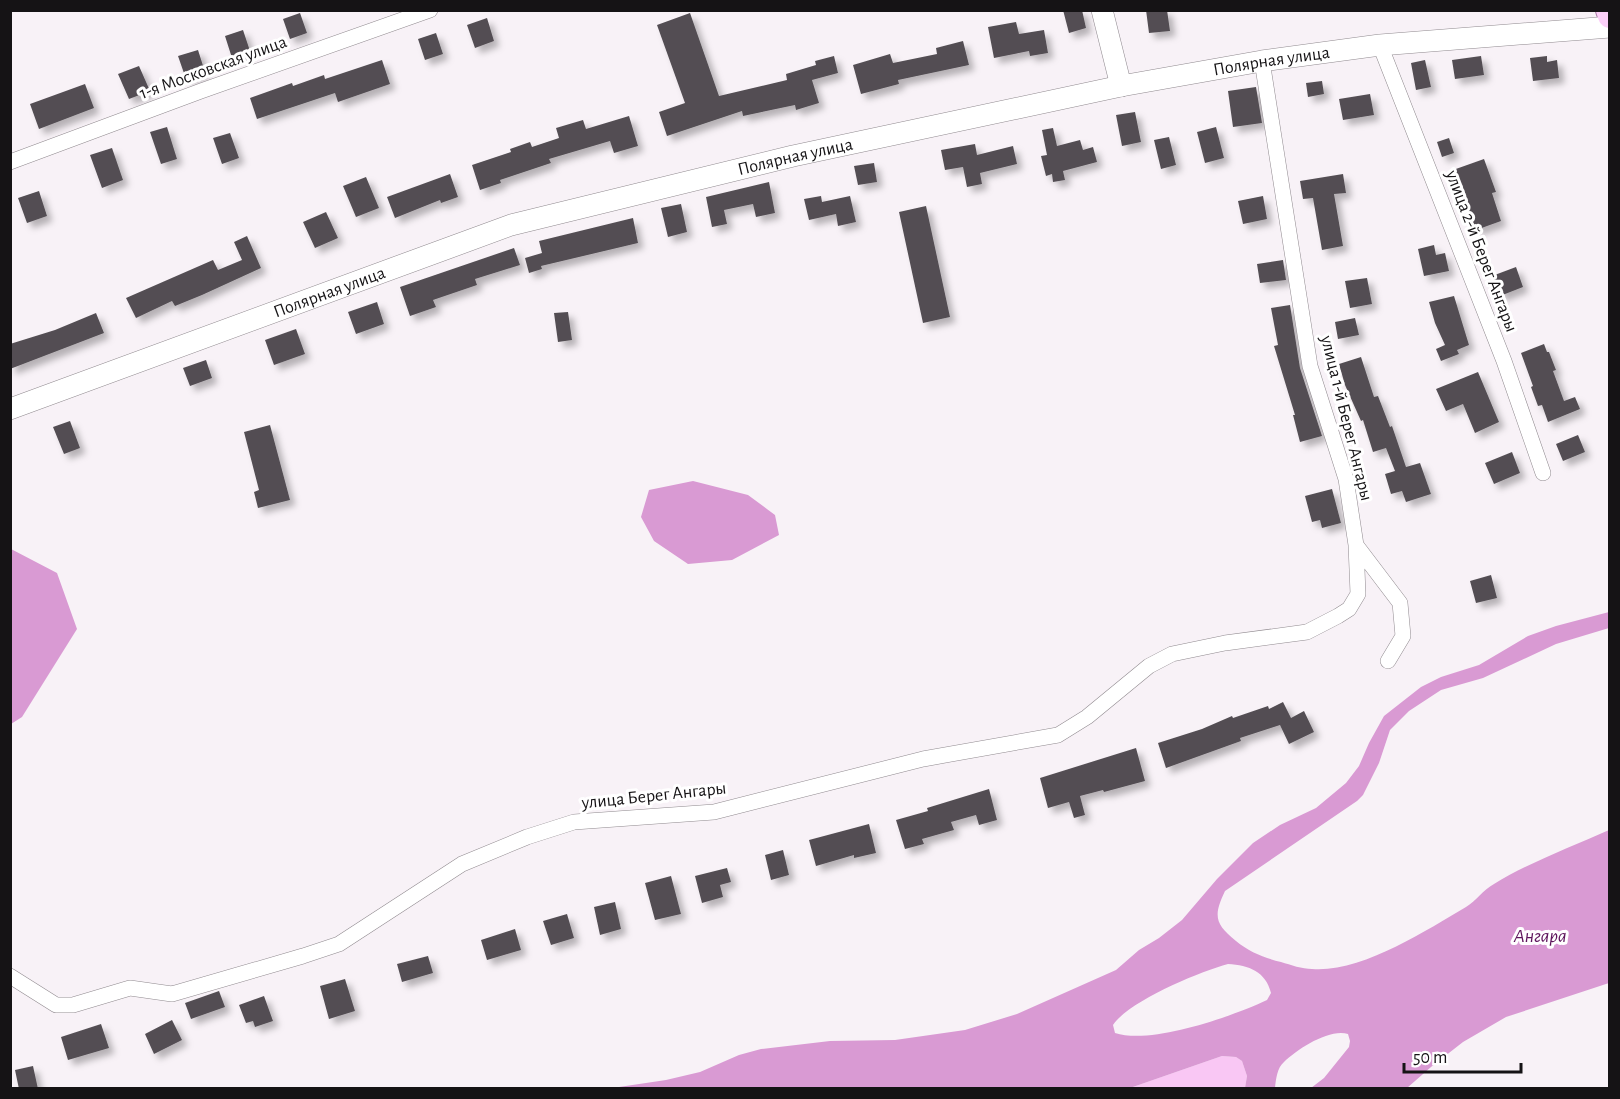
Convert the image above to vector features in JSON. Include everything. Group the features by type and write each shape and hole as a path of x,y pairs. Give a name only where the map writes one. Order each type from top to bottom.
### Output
{"main road":[{"path":"1102,10 1121,86"},
{"path":"1608,10 1610,15"},
{"name":"Полярная улица","path":"10,408 511,225 793,156 1121,86 1262,61 1380,45 1610,27"}],"street":[{"name":"1-я Московская улица","path":"10,162 430,10"},
{"name":"улица 2-й Берег Ангары","path":"1380,45 1504,361 1543,473"},
{"name":"улица 1-й Берег Ангары","path":"1262,61 1310,366 1346,479 1356,545 1400,603 1402,636 1388,661"},
{"name":"улица Берег Ангары","path":"10,976 56,1005 64,1006 130,988 171,994 339,944 462,864 527,837 574,822 714,812 923,759 1058,735 1087,717 1149,666 1172,654 1307,632 1349,609 1358,594 1356,545"}],"shaded area":[{"path":"1222,1056 1236,1057 1242,1061 1247,1076 1245,1088 1130,1088"}],"water":[{"path":"693,481 748,495 775,515 779,535 732,560 688,564 654,541 641,517 649,490"},
{"path":"11,549 57,573 77,629 22,717 11,724"},
{"name":"Ангара","path":"1609,612 1609,628 1556,644 1483,678 1441,690 1409,711 1390,730 1379,763 1363,795 1225,891 1219,907 1218,919 1224,930 1241,945 1252,951 1269,959 1300,968 1331,968 1351,964 1392,948 1466,907 1490,886 1508,876 1609,830 1609,983 1506,1017 1463,1042 1407,1088 1311,1088 1324,1078 1349,1047 1348,1034 1341,1033 1314,1041 1290,1057 1280,1067 1275,1088 1245,1088 1247,1076 1242,1061 1236,1057 1222,1056 1130,1088 489,1088 619,1087 700,1072 739,1055 761,1049 830,1041 895,1040 965,1030 1017,1014 1116,970 1139,950 1182,920 1217,879 1253,843 1280,825 1316,808 1346,783 1359,766 1384,716 1421,687 1441,677 1479,665 1528,636","holes":["1228,964 1250,968 1261,975 1271,993 1267,1000 1214,1021 1170,1032 1131,1036 1115,1033 1113,1025 1121,1016 1149,997 1200,974"]}],"building":[{"path":"1063,10 1082,10 1086,28 1069,33"},
{"path":"1146,10 1167,10 1170,31 1149,33"},
{"path":"300,13 307,33 290,39 283,19"},
{"path":"690,13 719,96 787,80 786,74 816,65 815,61 834,56 838,73 812,80 819,103 796,110 795,105 743,116 742,111 667,136 659,112 685,103 657,25"},
{"path":"487,18 494,41 475,48 467,25"},
{"path":"1016,22 1019,34 1044,30 1048,53 1030,56 1029,51 994,58 988,27"},
{"path":"243,30 250,51 232,58 225,36"},
{"path":"436,33 443,54 425,60 418,39"},
{"path":"963,41 969,65 898,80 899,84 861,94 853,65 890,54 893,63 937,54 936,48"},
{"path":"198,50 205,72 186,79 178,56"},
{"path":"1481,56 1484,75 1455,79 1452,60"},
{"path":"1547,56 1547,62 1557,60 1559,78 1533,81 1530,58"},
{"path":"382,60 390,84 338,102 335,93 257,119 250,98 292,83 293,86 324,75 325,79"},
{"path":"1425,60 1431,87 1416,90 1411,63"},
{"path":"139,66 150,91 129,99 118,74"},
{"path":"1322,81 1324,94 1308,97 1306,83"},
{"path":"85,84 94,108 39,129 30,104"},
{"path":"1256,87 1262,123 1233,127 1228,91"},
{"path":"1370,94 1374,115 1343,120 1339,99"},
{"path":"1135,112 1141,142 1122,146 1116,115"},
{"path":"629,116 638,146 614,153 610,141 549,159 551,163 500,180 501,183 480,190 472,165 511,152 510,149 530,142 532,147 559,138 556,128 583,120 586,129"},
{"path":"167,127 177,159 161,164 150,132"},
{"path":"1216,127 1224,158 1205,163 1197,132"},
{"path":"1053,128 1057,146 1080,140 1083,150 1093,147 1097,162 1063,171 1065,180 1053,182 1052,174 1046,176 1041,156 1047,155 1042,130"},
{"path":"230,133 239,158 222,164 213,138"},
{"path":"1169,137 1176,165 1161,169 1154,140"},
{"path":"1449,138 1454,153 1442,157 1437,142"},
{"path":"975,144 977,155 1013,146 1017,164 980,173 982,184 967,187 963,167 945,170 941,150"},
{"path":"112,148 123,180 102,188 90,155"},
{"path":"1484,159 1496,192 1492,193 1501,221 1476,230 1453,170"},
{"path":"874,163 877,182 858,185 854,166"},
{"path":"450,174 458,197 441,203 440,200 395,218 387,197"},
{"path":"1343,174 1346,193 1334,194 1343,246 1322,250 1313,198 1303,199 1300,181"},
{"path":"366,177 379,208 356,217 343,186"},
{"path":"769,182 775,213 756,217 753,204 724,210 727,224 712,227 706,197"},
{"path":"39,191 47,216 27,223 18,198"},
{"path":"821,196 822,202 850,196 856,222 838,226 836,214 809,220 804,199"},
{"path":"1263,196 1267,219 1243,224 1238,201"},
{"path":"681,204 687,232 668,237 661,208"},
{"path":"926,206 950,317 923,323 899,212"},
{"path":"326,212 338,238 315,248 303,222"},
{"path":"633,218 638,243 541,266 542,269 529,273 525,258 542,253 539,241"},
{"path":"247,236 261,268 175,306 172,301 136,318 126,298 213,260 218,270 242,260 234,242"},
{"path":"1434,245 1436,255 1445,253 1449,271 1424,276 1418,249"},
{"path":"514,248 520,265 475,279 477,285 433,300 436,307 410,316 400,287"},
{"path":"1283,260 1286,280 1260,283 1257,264"},
{"path":"1516,267 1523,287 1500,296 1492,276"},
{"path":"1367,278 1372,304 1350,308 1345,281"},
{"path":"1454,296 1469,345 1457,350 1459,354 1441,361 1436,349 1445,345 1429,302"},
{"path":"377,302 384,324 356,334 348,312"},
{"path":"1290,305 1300,368 1322,436 1300,442 1293,415 1295,415 1274,346 1278,345 1271,308"},
{"path":"568,312 572,340 558,342 554,313"},
{"path":"96,313 104,333 10,369 10,344 55,330"},
{"path":"1355,318 1359,335 1338,339 1335,322"},
{"path":"296,329 305,354 274,365 265,340"},
{"path":"1544,344 1556,370 1553,371 1564,401 1575,397 1580,409 1548,422 1542,405 1538,406 1521,353"},
{"path":"1361,357 1374,397 1378,396 1390,427 1392,426 1406,467 1420,463 1431,494 1406,502 1402,491 1391,494 1385,474 1395,471 1386,448 1373,452 1363,420 1361,421 1345,385 1339,364"},
{"path":"206,360 212,378 190,386 183,368"},
{"path":"1478,372 1499,422 1475,433 1463,404 1446,411 1436,389"},
{"path":"70,421 80,448 64,454 53,427"},
{"path":"270,425 290,500 258,508 254,492 259,490 244,432"},
{"path":"1578,435 1585,452 1563,461 1556,444"},
{"path":"1512,452 1520,473 1494,484 1485,463"},
{"path":"1332,489 1341,523 1322,528 1320,520 1312,522 1305,496"},
{"path":"1491,575 1497,598 1476,603 1470,581"},
{"path":"1283,702 1291,718 1304,711 1314,732 1289,744 1280,725 1240,738 1241,741 1166,768 1158,743 1202,729 1232,716 1233,718 1268,706 1269,709"},
{"path":"1136,748 1145,781 1080,796 1085,815 1074,818 1069,802 1048,808 1040,778"},
{"path":"989,789 997,820 979,825 976,815 951,822 954,830 922,839 924,844 905,849 896,820"},
{"path":"869,824 876,853 854,858 854,855 816,866 809,840"},
{"path":"783,850 789,875 771,880 765,855"},
{"path":"727,868 731,882 720,885 723,897 702,903 695,876"},
{"path":"671,876 681,914 655,920 645,883"},
{"path":"615,902 621,929 600,935 594,907"},
{"path":"567,914 574,938 551,945 543,921"},
{"path":"515,929 521,950 487,960 481,940"},
{"path":"428,956 433,973 402,982 397,964"},
{"path":"345,979 355,1011 329,1019 320,986"},
{"path":"219,991 225,1007 191,1019 185,1003"},
{"path":"264,996 273,1021 255,1027 253,1021 246,1023 239,1005"},
{"path":"172,1020 182,1040 154,1054 145,1034"},
{"path":"101,1024 109,1048 68,1060 61,1037"},
{"path":"33,1066 38,1089 19,1089 15,1070"}]}
